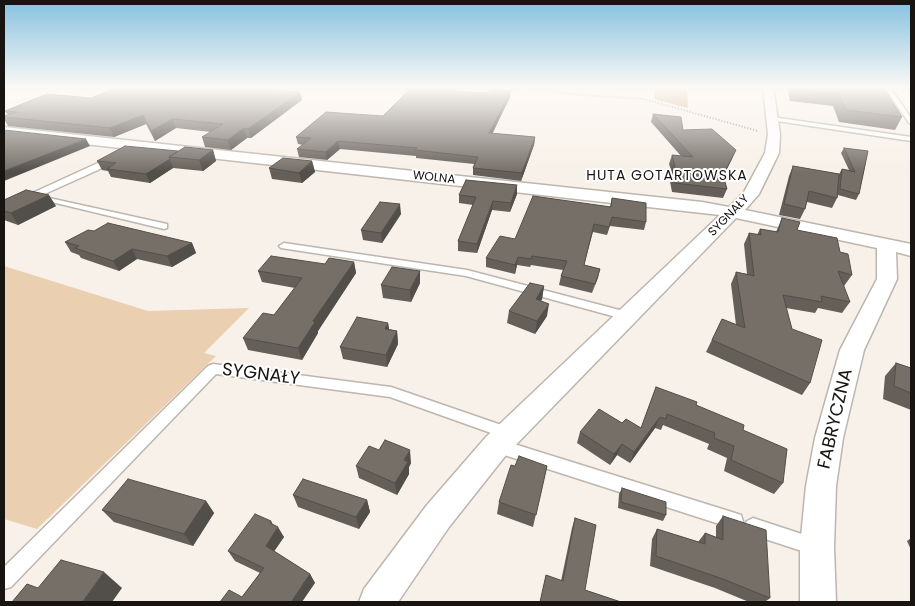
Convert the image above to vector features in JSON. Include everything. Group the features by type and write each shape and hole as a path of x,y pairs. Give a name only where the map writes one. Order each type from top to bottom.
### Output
{"street":[{"name":"SYGNAŁY","path":"377,602 438,516 502,439 751,194 772,153 774,134 772,115"},
{"name":"WOLNA","path":"4,130 124,151 733,212"},
{"name":"FABRYCZNA","path":"733,212 899,247 887,280 852,350 829,438 821,486 817,547 818,602"}],"lane":[{"path":"772,119 911,139"},
{"path":"4,209 95,168 124,151"},
{"path":"32,196 164,226"},
{"path":"284,246 467,273 627,316"},
{"name":"SYGNAŁY","path":"4,580 213,369 391,392 502,439"},
{"path":"502,439 817,547"}],"path":[{"path":"702,115 774,134"}],"shaded area":[{"path":"4,266 148,311 249,308 204,353 216,356 37,529 4,519"}],"building":[{"path":"6,115 142,115 110,128 4,116"},
{"path":"143,115 267,115 248,129 244,128 228,140 202,137 223,124 173,119 151,131"},
{"path":"322,115 498,115 489,133 535,137 522,173 473,168 478,157 415,150 417,148 338,141 326,152 297,149 311,138 296,137"},
{"path":"654,115 681,117 683,130 712,129 736,150 723,175 727,189 675,183 672,167 675,167 672,155 693,157"},
{"path":"4,130 86,139 4,171"},
{"path":"125,146 178,151 169,157 170,159 146,174 107,169 116,163 97,161"},
{"path":"185,147 213,150 199,160 169,157"},
{"path":"844,148 868,151 859,194 840,189 842,169 855,172"},
{"path":"283,158 312,161 299,173 269,168"},
{"path":"793,166 839,174 837,198 809,191 805,209 784,204"},
{"path":"466,180 517,185 511,203 493,201 477,244 458,241 476,197 459,195"},
{"path":"26,190 49,195 11,213 4,211 4,200"},
{"path":"533,196 611,207 612,198 646,203 646,222 612,217 609,227 594,224 584,265 600,269 595,284 561,276 567,261 532,256 531,259 518,257 515,265 486,258 500,236 515,239"},
{"path":"380,202 400,204 381,233 361,230"},
{"path":"782,218 800,222 797,230 837,238 840,252 848,254 852,275 838,271 850,302 821,296 822,302 783,295 792,329 822,340 810,383 712,340 722,319 745,328 736,272 754,276 749,233 761,235 760,229 778,232"},
{"path":"108,223 192,243 167,256 132,249 113,261 75,248 79,246 65,242 88,230 94,231"},
{"path":"271,256 325,264 329,258 354,262 313,321 315,322 298,348 243,338 263,313 274,315 302,278 258,271"},
{"path":"392,267 420,271 410,290 381,285"},
{"path":"530,283 544,286 536,299 549,304 537,321 509,311"},
{"path":"357,317 388,323 385,329 397,331 386,355 340,347"},
{"path":"896,363 911,368 911,393 894,386"},
{"path":"656,387 697,402 696,405 744,425 743,430 787,449 783,483 731,460 734,446 714,438 715,433 667,414 666,419 660,417 634,452 622,444 614,454 580,432 599,409 622,423 626,419 641,428"},
{"path":"385,440 410,450 404,460 408,462 395,483 356,466 369,446 379,450"},
{"path":"519,456 547,466 536,515 499,502 511,465 515,466"},
{"path":"128,479 206,501 184,534 102,510"},
{"path":"303,479 367,500 356,517 293,495"},
{"path":"622,488 666,502 666,515 621,502"},
{"path":"255,514 271,521 270,523 278,527 266,546 310,574 291,602 220,602 229,590 242,597 264,568 228,551"},
{"path":"723,516 766,530 770,598 723,579 656,556 657,529 705,544 705,533 723,540"},
{"path":"575,518 596,525 585,590 621,602 540,602 546,575 563,581"},
{"path":"61,560 104,572 83,601 85,602 12,602 27,584 38,588"}],"district":[{"name":"HUTA GOTARTOWSKA","path":"667,176"}]}
